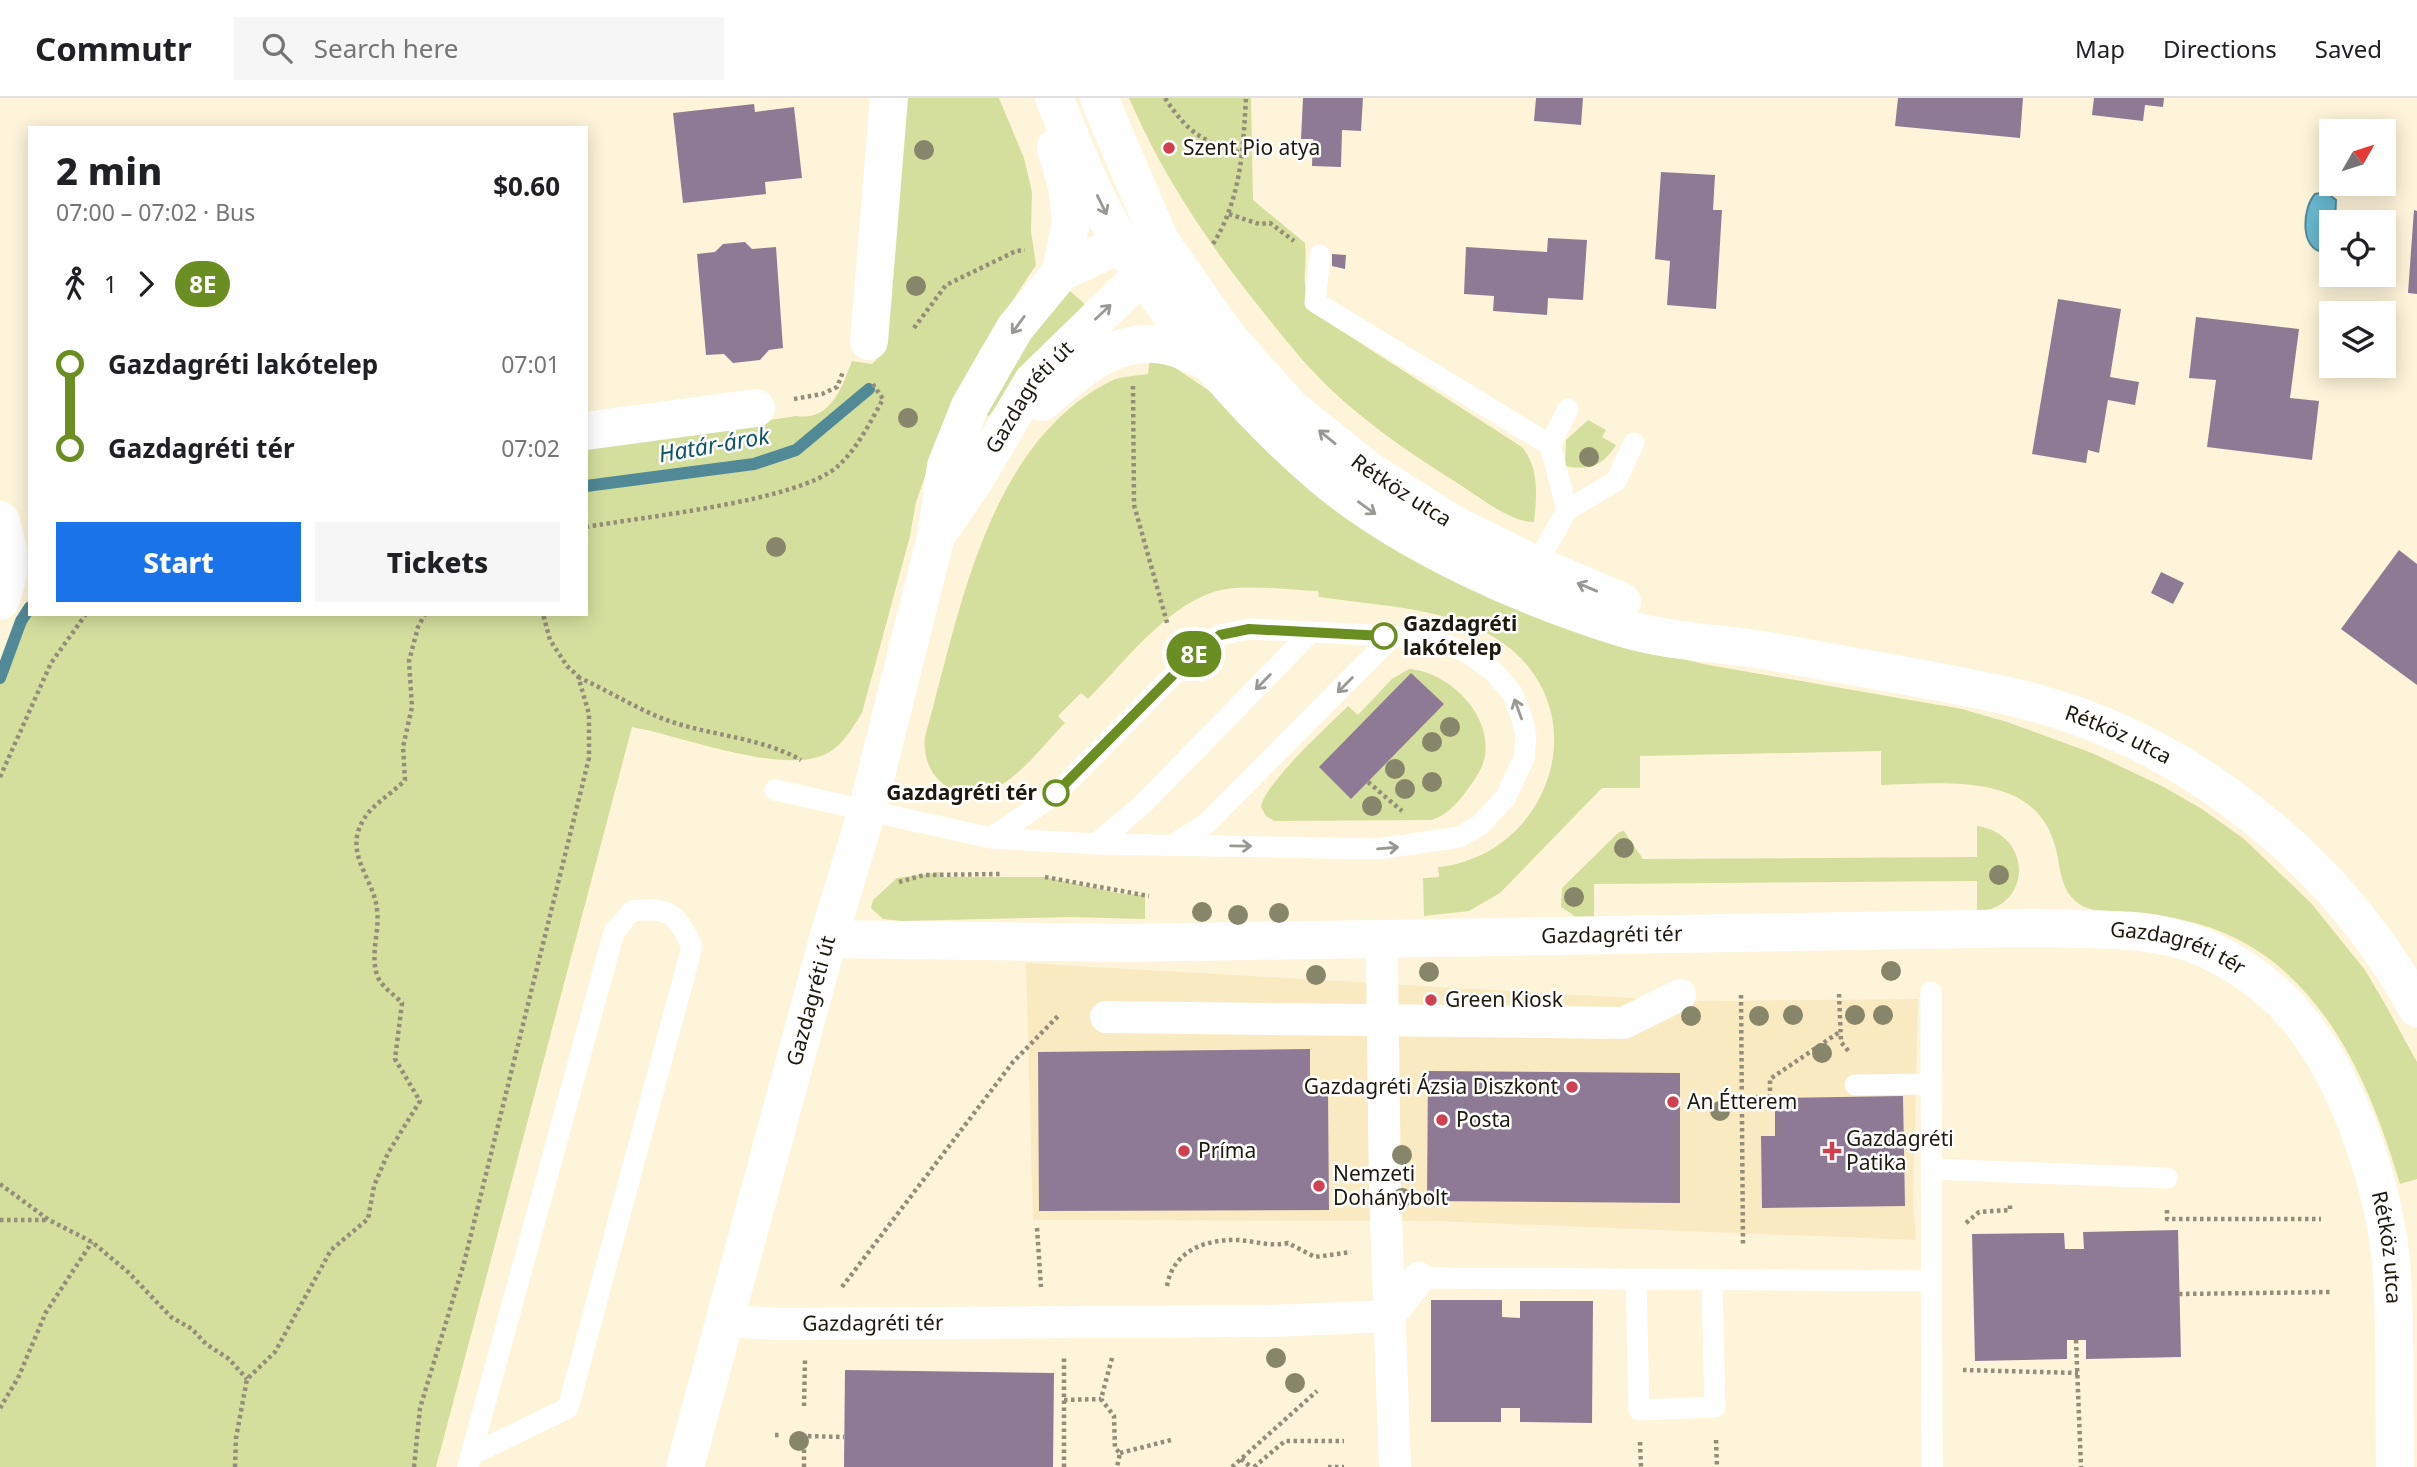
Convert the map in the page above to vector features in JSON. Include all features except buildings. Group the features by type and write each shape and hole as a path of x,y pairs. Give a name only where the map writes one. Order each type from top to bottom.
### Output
{"street":[{"path":"861,362 889,98"},
{"name":"Gazdagréti út","path":"685,1467 828,939 867,811 936,536 946,466 970,406 1071,222 1067,187 1042,98"},
{"path":"1054,98 1141,253"},
{"path":"1099,98 1141,253"},
{"name":"Gazdagréti út","path":"1048,261 1141,253"},
{"name":"Gazdagréti út","path":"936,536 999,440 1033,381 1141,253"},
{"name":"Rétköz utca","path":"1141,253 1210,362 1322,477 1382,519 1476,571 1626,630 1717,643 2018,698 2081,719 2129,739 2236,803 2274,832 2326,884 2373,939 2417,1008"},
{"name":"Rétköz utca","path":"1141,253 1228,339 1292,409 1390,484 1453,524 1536,565 1717,643"},
{"name":"Rétköz utca","path":"999,440 1077,371 1105,354 1132,345 1168,346 1210,362"},
{"path":"588,430 756,408"},
{"path":"0,601 7,584 10,554 0,520 28,516"},
{"name":"Gazdagréti tér","path":"828,939 1126,943 2040,928 2149,933 2201,946 2240,968 2295,1014 2316,1043"},
{"path":"1382,959 1387,1247 1395,1467"},
{"path":"1106,1017 1624,1023 1680,995"},
{"name":"Rétköz utca","path":"2316,1043 2342,1091 2365,1149 2383,1214 2392,1274 2395,1467"},
{"path":"1390,1316 1419,1278"},
{"name":"Gazdagréti tér","path":"726,1321 813,1324 1054,1323 1272,1321 1390,1316"}],"lane":[{"path":"1320,257 1315,302 1550,445"},
{"path":"1567,510 1550,445 1568,409"},
{"path":"1536,565 1567,510 1616,481 1634,443"},
{"path":"775,790 991,838 1096,844 1378,849 1460,837 1494,812 1518,777 1524,758 1526,735 1512,693 1494,672 1467,652 1435,641 1393,636 1249,629 1220,635 1197,651 1056,794 991,838"},
{"path":"1096,844 1142,805 1310,633"},
{"path":"1172,845 1207,823 1393,636"},
{"path":"660,908 681,922 692,947 568,1408 470,1461 614,932 632,911 660,908"},
{"path":"1931,992 1933,1467"},
{"path":"1855,1085 1931,1084"},
{"path":"1932,1169 2167,1178"},
{"path":"1419,1278 1931,1281"},
{"path":"1636,1280 1639,1409 1715,1408 1712,1281"}],"path":[{"path":"1165,98 1178,118 1195,134 1213,146 1242,153"},
{"path":"1207,253 1229,214 1237,190 1246,98"},
{"path":"1229,214 1259,223 1270,223 1320,257"},
{"path":"912,330 946,285 1016,251 1048,261"},
{"path":"588,527 775,494 818,479 838,466 883,400 850,341 843,375 837,387 822,394 766,403 756,408"},
{"path":"843,375 861,362"},
{"path":"1133,375 1134,505 1168,625"},
{"path":"0,777 51,663 85,616"},
{"path":"235,1467 236,1438 247,1379 275,1352 331,1250 368,1219 374,1186 388,1153 420,1101 396,1059 402,1003 378,977 374,961 377,909 358,859 357,845 358,834 369,812 405,780 403,747 412,707 410,661 418,627 424,616"},
{"path":"544,616 550,640 567,666 578,676 667,720 784,751 803,761 810,799"},
{"path":"414,1467 420,1408 467,1249 589,758 589,714 578,676"},
{"path":"1368,782 1403,812"},
{"path":"899,882 925,875 1005,874"},
{"path":"1032,874 1149,896"},
{"path":"1839,994 1841,1042 1855,1060 1855,1085"},
{"path":"1741,995 1744,1281"},
{"path":"813,1324 1013,1062 1059,1015"},
{"path":"1742,1097 1770,1098 1770,1079 1841,1031"},
{"path":"1963,1228 1966,1221 1979,1212 2010,1210 2010,1172"},
{"path":"0,1184 49,1220 92,1242 128,1272 172,1317 229,1359 247,1379"},
{"path":"2167,1219 2321,1219"},
{"path":"0,1220 49,1220"},
{"path":"1037,1228 1064,1400 1064,1467"},
{"path":"1162,1322 1170,1271 1194,1246 1236,1240 1276,1245 1288,1243 1315,1257 1387,1247"},
{"path":"0,1408 18,1378 46,1312 92,1242"},
{"path":"2179,1294 2332,1292"},
{"path":"1101,1399 1111,1368 1114,1322"},
{"path":"2076,1340 2081,1467"},
{"path":"1964,1359 1964,1370"},
{"path":"1932,1369 2078,1373"},
{"path":"1232,1467 1317,1391"},
{"path":"1064,1400 1101,1399"},
{"path":"1101,1399 1114,1416 1115,1448 1120,1453"},
{"path":"804,1467 804,1436 844,1437"},
{"path":"1120,1453 1160,1445 1171,1440"},
{"path":"1241,1459 1252,1467 1285,1441 1345,1441"},
{"path":"1118,1467 1120,1453"},
{"path":"1328,1467 1344,1467"}],"shaded area":[{"path":"1026,963 1684,1001 1918,999 1913,1205 1916,1240 1432,1221 1033,1220"}],"green space":[{"path":"904,98 999,98 1024,158 1032,192 1031,231 1036,265 980,350 940,433 916,502 910,536 862,713 834,749 809,759 759,757 632,727 436,1467 0,1467 0,678 21,621 28,610 28,616 588,616 588,449 818,413 833,401 839,392 852,361 872,364 884,352"},
{"path":"1129,98 1251,98 1253,200 1305,243 1305,287 1315,314 1522,447 1534,473 1534,522 1515,518 1495,508 1412,454 1353,409 1319,377 1264,313 1189,210 1157,156"},
{"path":"1070,291 1088,307 1013,384 989,416 984,414 1019,350"},
{"path":"1150,359 1171,365 1223,400 1644,649 1703,664 1962,709 2007,722 2092,753 2162,786 2202,809 2244,839 2311,903 2365,970 2385,1004 2417,1062 2417,1179 2400,1184 2371,1100 2351,1059 2328,1021 2301,987 2269,959 2231,936 2187,921 2148,913 2106,912 2084,907 2067,891 2055,846 2044,822 2028,804 2007,793 1983,787 1931,783 1881,785 1881,751 1640,756 1640,788 1602,788 1500,893 1469,911 1424,916 1423,878 1439,877 1438,867 1477,857 1509,837 1533,809 1548,776 1554,741 1549,705 1532,672 1503,643 1483,631 1438,615 1319,597 1318,591 1248,587 1226,589 1206,595 1168,618 1088,699 1081,693 1058,716 1065,723 1009,780 992,790 975,795 958,792 940,781 929,767 925,737 966,588 984,537 1006,489 1034,446 1069,409 1111,381 1148,374"},
{"path":"1588,420 1606,430 1602,437 1616,445 1606,458 1595,465 1581,468 1565,466 1566,440"},
{"path":"1409,669 1440,678 1454,688 1476,713 1483,728 1486,744 1483,764 1454,806 1432,820 1274,821 1266,816 1261,807 1265,797 1299,755 1348,706 1358,715 1392,679"},
{"path":"1977,826 1995,832 2008,842 2016,855 2019,870 2016,885 2008,898 1995,907 1977,912 1977,881 1594,884 1594,917 1576,917 1561,907 1562,888 1619,832 1624,831 1643,859 1977,857"},
{"path":"940,872 942,877 1044,877 1123,894 1145,895 1145,919 1071,917 901,921 883,919 871,908 873,900 897,878"}],"water":[{"path":"2315,194 2331,196 2336,200 2336,210 2319,210 2319,251 2309,241 2305,225 2308,207"}],"waterway":[{"name":"Határ-árok","path":"588,486 754,464 796,450 869,389"},
{"name":"Határ-árok","path":"0,678 21,621 28,610"}],"bus line":[{"name":"8E","path":"1056,793 1197,651 1220,635 1249,629 1384,636"}],"place":[{"name":"Szent Pio atya","path":"1169,148"},
{"name":"Gazdagréti lakótelep","path":"1384,636"},
{"name":"Gazdagréti tér","path":"1056,793"},
{"name":"Green Kiosk","path":"1431,1000"},
{"name":"Gazdagréti Ázsia Diszkont","path":"1572,1087"},
{"name":"An Étterem","path":"1673,1102"},
{"name":"Posta","path":"1442,1120"},
{"name":"Príma","path":"1184,1151"},
{"name":"Gazdagréti Patika","path":"1832,1151"},
{"name":"Nemzeti Dohánybolt","path":"1319,1186"}]}
